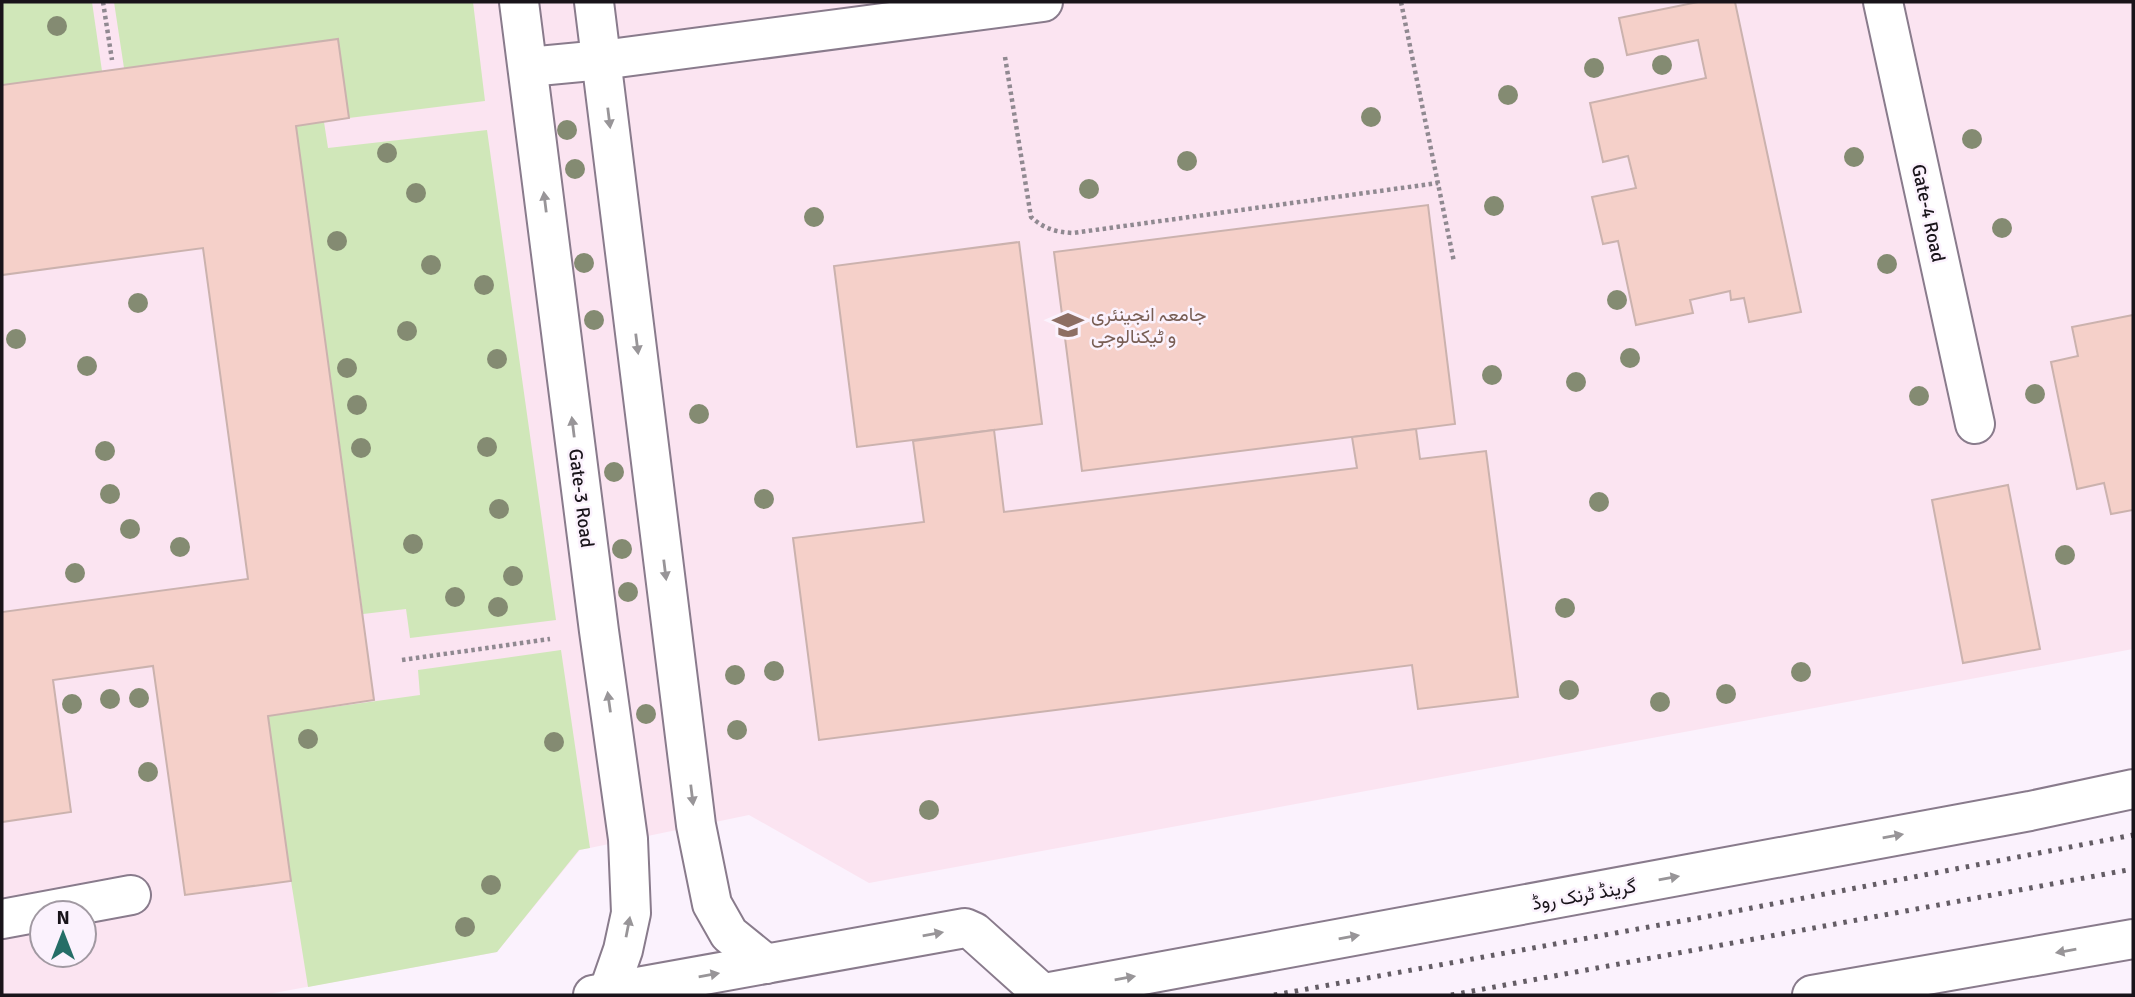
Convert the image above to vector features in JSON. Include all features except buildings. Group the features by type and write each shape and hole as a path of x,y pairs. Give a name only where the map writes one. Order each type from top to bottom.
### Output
{"main road":[{"name":"Gate-3 Road","path":"519,2 628,839 631,913 623,950 601,994"},
{"path":"594,2 696,825 712,904 729,934 766,964"},
{"path":"528,67 602,60 837,15 997,8 1043,2"},
{"name":"Gate-4 Road","path":"1883,2 1975,424"},
{"name":"گرینڈ ٹرنک روڈ","path":"1039,994 2030,811 2133,789"},
{"path":"2,919 131,895"},
{"path":"601,994 965,928 974,932 1039,994"},
{"path":"1812,995 1895,988 2133,939"}],"path":[{"path":"103,2 112,61"},
{"path":"1401,2 1454,262"},
{"path":"997,8 1031,217 1042,227 1057,233 1438,183"},
{"path":"402,660 599,631"}],"shaded area":[{"name":"جامعہ انجینئری و ٹیکنالوجی","path":"2,2 2133,2 2133,649 869,883 749,815 580,850 497,952 263,995 2,995"}],"green space":[{"path":"2,2 92,2 102,71 2,85"},
{"path":"114,2 473,2 485,101 349,118 338,39 124,68"},
{"path":"324,122 328,148 487,130 556,620 410,638 406,609 363,614 296,126"},
{"path":"561,650 590,848 579,850 497,952 308,987 268,716 420,695 418,670"}],"railway":[{"path":"1274,995 1715,915 2133,835"},
{"path":"1451,995 2133,869"}],"place":[{"name":"جامعہ انجینئری و ٹیکنالوجی","path":"1068,325"}]}
